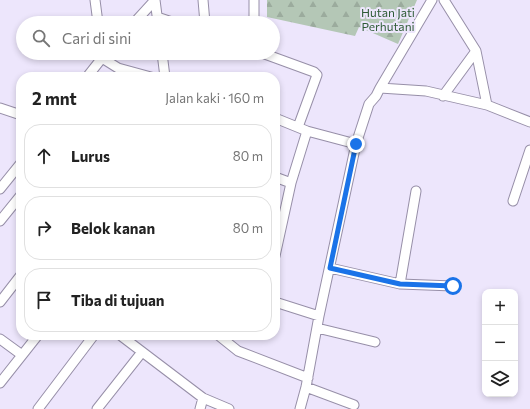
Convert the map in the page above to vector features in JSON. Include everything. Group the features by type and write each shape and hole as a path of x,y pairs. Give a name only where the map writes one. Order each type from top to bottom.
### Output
{"street":[{"path":"95,0 97,16"},
{"path":"155,0 157,16"},
{"path":"140,16 155,0"},
{"path":"203,0 204,16"},
{"path":"254,0 254,16"},
{"path":"300,409 306,388 317,328 356,144 369,104 376,96 432,0"},
{"path":"444,0 476,51 487,105"},
{"path":"443,96 476,51"},
{"path":"91,72 99,60"},
{"path":"107,60 117,72"},
{"path":"163,60 164,72"},
{"path":"280,60 314,72 317,75 298,127"},
{"path":"380,88 426,91 487,105 530,122"},
{"path":"0,108 16,113"},
{"path":"280,120 307,131 356,144"},
{"path":"280,233 291,183 307,131"},
{"path":"512,201 530,150"},
{"path":"0,189 16,168"},
{"path":"280,179 291,183"},
{"path":"400,284 416,191"},
{"path":"0,221 16,201"},
{"path":"330,268 400,284 453,286"},
{"path":"0,302 16,281"},
{"path":"280,304 320,316"},
{"path":"317,328 375,342"},
{"path":"0,339 22,355"},
{"path":"0,384 34,340"},
{"path":"38,409 90,340"},
{"path":"126,340 203,398 228,409"},
{"path":"224,340 238,351 308,378"},
{"path":"97,409 142,352"},
{"path":"306,388 354,405"},
{"path":"200,409 203,398"}],"green space":[{"name":"Hutan Jati Perhutani","path":"267,0 417,0 398,44 359,27 355,36 280,20 280,16 267,16"}],"route":[{"path":"356,144 330,268 400,284 453,286"}]}
